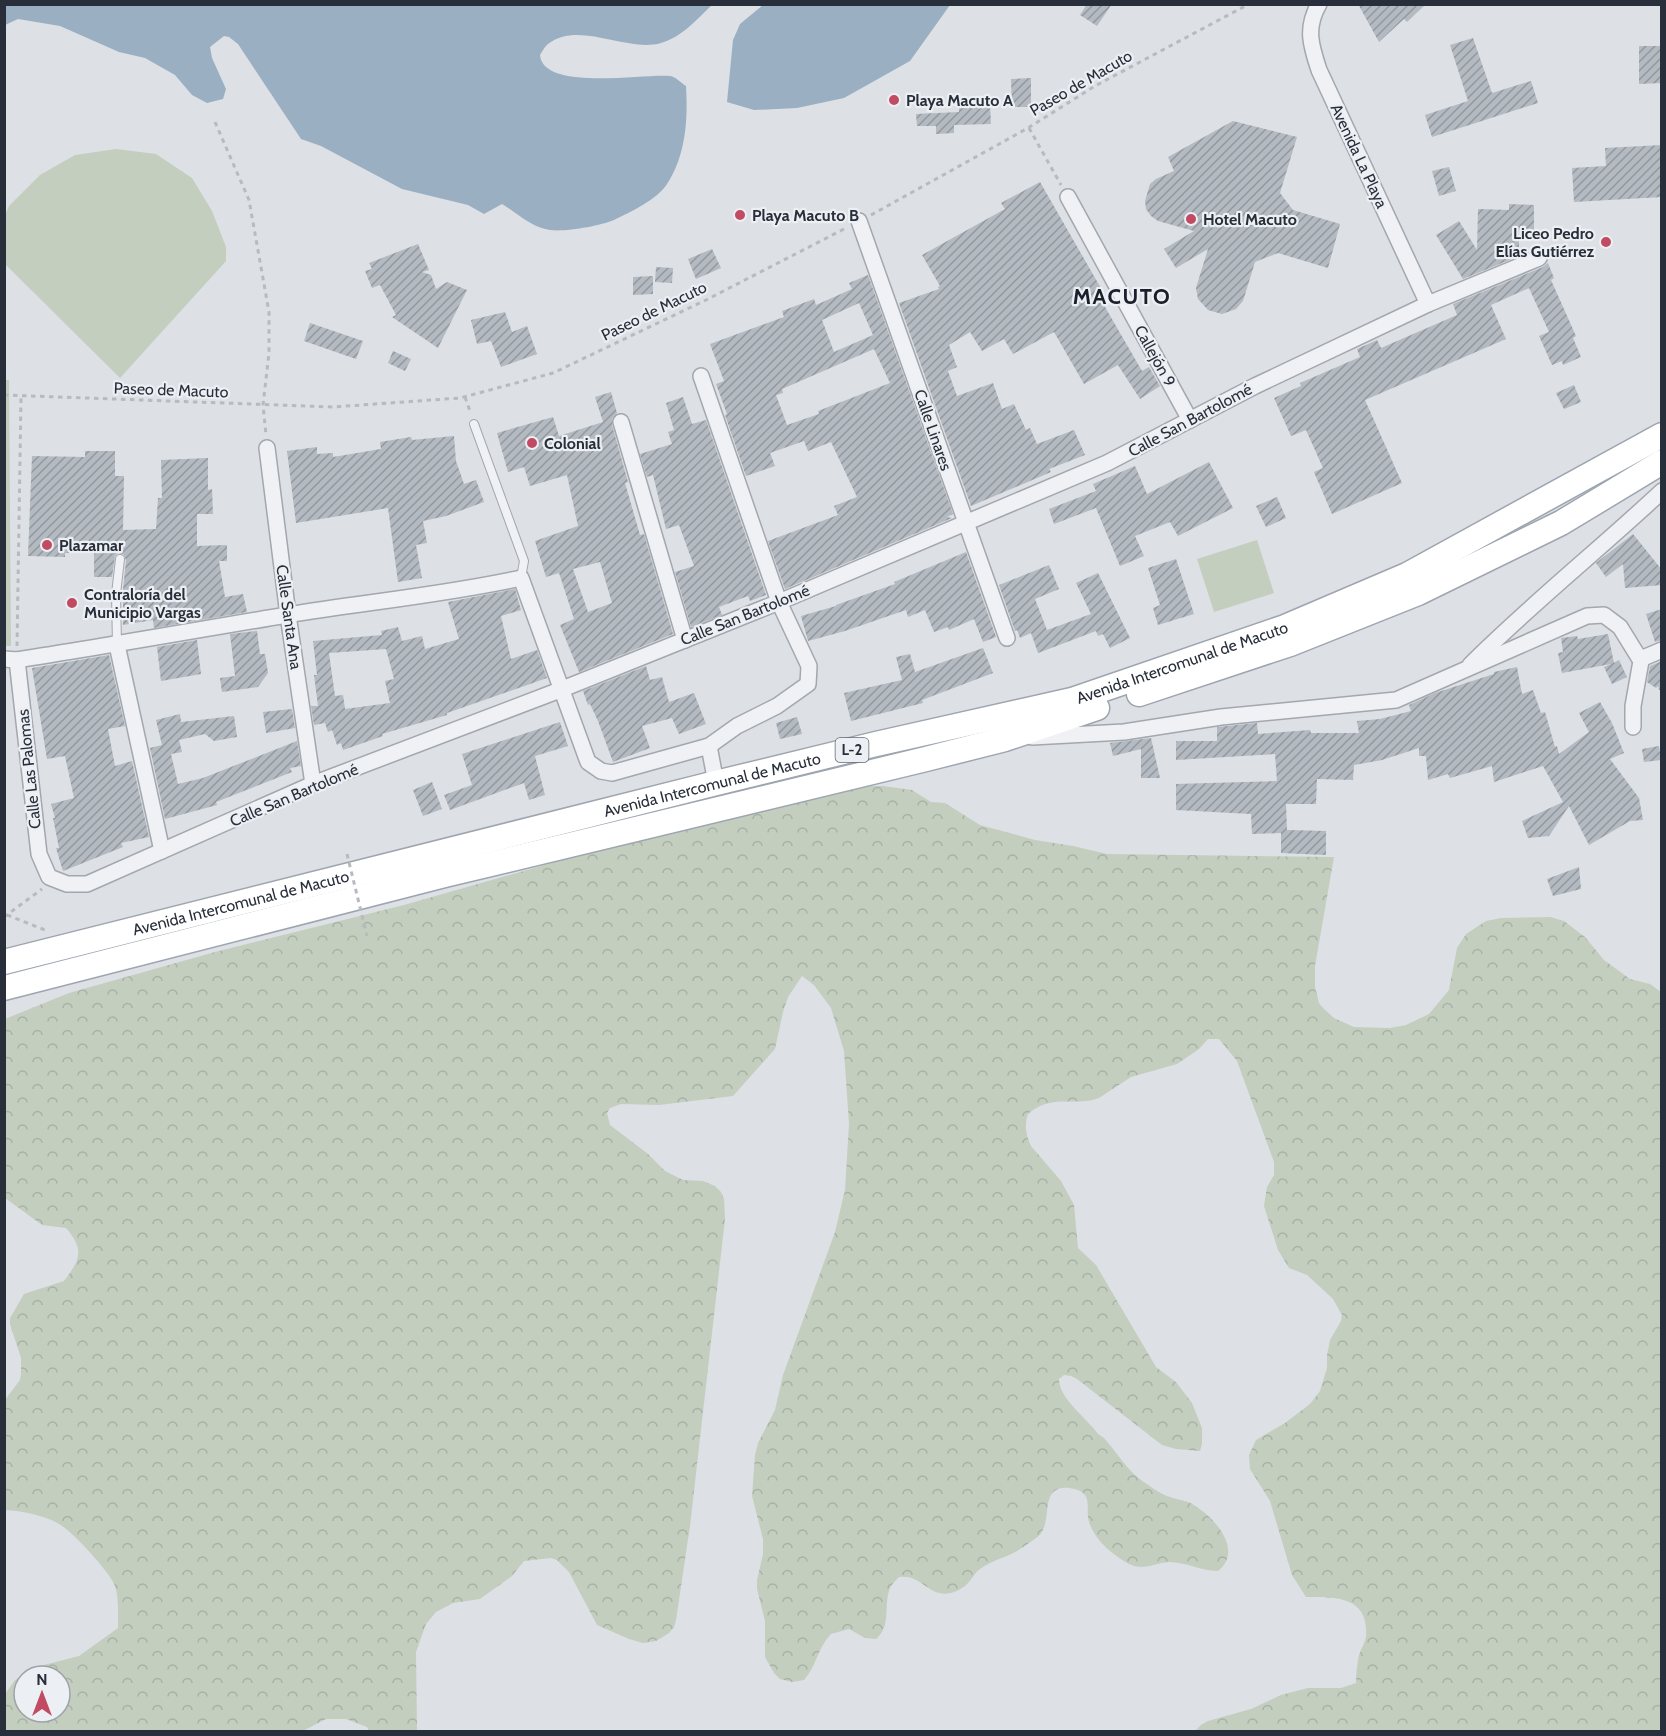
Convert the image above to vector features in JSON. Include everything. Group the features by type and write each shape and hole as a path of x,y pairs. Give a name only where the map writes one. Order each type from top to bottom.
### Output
{"main road":[{"name":"Avenida Intercomunal de Macuto","path":"4,962 716,783 1072,700 1285,627 1407,575 1662,435"},
{"name":"Avenida Intercomunal de Macuto","path":"4,988 433,878 1005,739 1290,644 1418,592 1561,523 1662,462"}],"street":[{"name":"Avenida La Playa","path":"1319,4 1312,23 1310,42 1319,70 1428,304"},
{"name":"Callejón 9","path":"1068,197 1190,420"},
{"name":"Calle Linares","path":"859,221 1007,638"},
{"name":"Calle San Bartolomé","path":"52,878 67,884 87,884 313,784 561,690 779,602 1107,463 1255,386 1428,304 1539,258"},
{"path":"11,659 117,645 288,615 480,587 521,578 588,762 601,771 612,773 709,746 737,726 777,706 808,684 809,666 779,602 701,376"},
{"path":"621,422 685,640"},
{"name":"Calle Santa Ana","path":"267,448 288,615 313,784"},
{"path":"1463,671 1514,621 1607,542 1662,491"},
{"path":"1005,739 1124,732 1221,717 1396,700 1587,616 1604,615 1620,627 1641,661"},
{"path":"117,645 162,851"},
{"path":"1633,727 1633,706 1641,661 1662,650"},
{"name":"Calle Las Palomas","path":"11,659 39,854 52,878"},
{"path":"709,746 716,783"}],"lane":[{"path":"474,424 524,561 521,578"},
{"path":"117,645 116,594 120,559"}],"path":[{"name":"Paseo de Macuto","path":"4,395 333,407 465,397 553,373 706,300 859,221 1028,128 1095,87 1249,4"},
{"path":"214,122 249,200 269,312 269,353 263,405 267,448"},
{"path":"1028,128 1068,197"},
{"path":"11,659 21,397"},
{"path":"465,397 474,424"},
{"path":"347,854 367,936"},
{"path":"4,917 52,878"}],"green space":[{"path":"116,149 156,154 192,178 212,211 226,247 226,261 120,378 4,263 5,215 9,206 40,175 75,155"},
{"path":"5,380 9,380 11,646 4,646"},
{"path":"1257,540 1274,593 1214,612 1197,559"},
{"path":"846,786 883,786 912,790 931,802 945,803 980,825 1035,840 1107,854 1334,857 1315,966 1315,987 1319,1003 1323,1008 1334,1018 1354,1027 1390,1028 1406,1025 1429,1014 1449,990 1457,948 1466,934 1486,921 1501,918 1550,917 1564,921 1585,937 1604,960 1630,979 1650,984 1661,992 1661,1731 1195,1731 1208,1721 1251,1709 1281,1695 1308,1688 1341,1688 1356,1683 1359,1655 1366,1637 1366,1624 1362,1613 1356,1606 1328,1597 1306,1597 1292,1575 1270,1501 1250,1469 1249,1455 1256,1440 1285,1423 1310,1404 1320,1391 1327,1368 1330,1340 1342,1315 1333,1299 1307,1275 1289,1268 1278,1250 1264,1206 1267,1187 1274,1175 1274,1162 1237,1061 1219,1039 1208,1039 1199,1049 1177,1064 1131,1077 1099,1098 1045,1104 1028,1114 1026,1126 1031,1146 1061,1181 1074,1205 1078,1248 1096,1265 1156,1367 1176,1382 1192,1403 1202,1428 1200,1451 1162,1445 1071,1376 1064,1375 1059,1379 1060,1386 1068,1401 1104,1438 1136,1476 1163,1494 1197,1507 1215,1522 1227,1542 1226,1562 1218,1571 1175,1562 1144,1567 1129,1564 1111,1552 1092,1529 1087,1500 1083,1492 1069,1488 1059,1489 1049,1499 1042,1532 1022,1548 985,1566 965,1586 951,1593 940,1593 911,1578 899,1577 890,1588 886,1622 876,1639 865,1638 849,1629 831,1634 804,1680 792,1682 780,1679 765,1657 765,1621 757,1589 763,1539 752,1496 755,1455 758,1443 775,1410 783,1375 835,1232 845,1190 849,1124 844,1051 831,1008 814,985 802,976 788,997 775,1049 733,1096 659,1105 621,1104 610,1108 607,1113 610,1125 648,1154 665,1171 683,1180 703,1181 715,1186 724,1199 725,1219 690,1526 676,1620 669,1633 656,1641 643,1643 597,1625 569,1572 557,1560 551,1558 524,1561 512,1576 480,1599 453,1603 436,1612 426,1624 416,1652 417,1731 369,1731 367,1727 346,1719 326,1719 301,1732 5,1731 5,1694 12,1684 12,1724 72,1724 72,1664 48,1664 79,1656 118,1628 118,1601 112,1580 90,1552 65,1528 47,1518 26,1512 5,1510 4,1401 20,1380 21,1374 21,1358 10,1318 24,1294 64,1281 77,1261 78,1249 66,1228 42,1225 5,1198 5,1019 69,993 215,952 404,905 766,802"}],"water":[{"path":"4,5 712,5 682,32 661,43 633,44 574,35 560,37 545,48 540,55 545,66 558,73 597,78 670,76 686,86 687,111 682,149 673,173 663,190 643,205 614,220 582,228 550,230 525,220 502,204 484,214 468,205 402,189 321,146 301,139 238,44 229,37 224,36 210,47 212,58 226,89 223,99 207,103 192,95 175,75 145,58 119,52 60,26 18,19 5,25"},
{"path":"763,5 950,5 910,61 844,98 797,108 754,110 727,102 733,40 740,24"}],"building":[{"path":"1087,4 1112,4 1097,26 1080,15"},
{"path":"1358,4 1426,4 1407,22 1404,19 1379,42"},
{"path":"1473,38 1492,93 1531,81 1538,103 1432,137 1425,115 1468,101 1450,45"},
{"path":"1639,46 1662,46 1662,83 1639,84"},
{"path":"1031,78 1031,107 1012,107 1011,79"},
{"path":"990,105 991,124 954,125 954,133 936,134 936,126 917,126 916,114 959,112 959,106"},
{"name":"Hotel Macuto","path":"1233,121 1297,137 1280,193 1293,210 1340,224 1328,268 1278,253 1255,262 1243,301 1236,309 1222,314 1208,310 1198,299 1196,288 1208,249 1176,268 1164,249 1194,231 1158,221 1146,209 1145,201 1150,184 1174,171 1168,157"},
{"path":"1662,145 1662,197 1574,202 1572,168 1606,166 1605,148"},
{"path":"1449,167 1456,191 1439,196 1432,171"},
{"path":"1040,182 1106,297 1101,300 1142,371 1149,367 1160,386 1140,399 1118,365 1084,384 1054,332 1013,354 1004,339 982,351 970,332 949,345 957,367 948,371 957,396 993,383 1002,409 1014,404 1026,430 1030,428 1037,444 1074,430 1085,455 1049,469 1051,472 971,506 899,303 939,289 940,286 922,255 1005,209 1001,203"},
{"path":"1509,204 1534,205 1534,231 1519,230 1519,256 1463,279 1436,235 1459,221 1477,250 1478,209 1509,210"},
{"path":"418,244 429,270 422,272 431,275 436,289 447,282 467,290 438,348 392,317 396,315 380,285 372,288 365,271 372,269 369,263"},
{"path":"712,249 721,268 696,279 688,259"},
{"path":"1548,263 1554,278 1551,280 1576,336 1573,338 1581,357 1563,365 1562,361 1552,365 1539,336 1549,332 1529,288 1491,305 1506,339 1365,400 1402,483 1332,514 1314,472 1323,468 1306,430 1291,436 1274,398 1301,386 1300,383 1360,357 1357,349 1377,340 1381,348 1457,315 1453,304"},
{"path":"656,267 673,268 672,283 655,282"},
{"path":"868,275 953,514 947,517 952,518 785,589 768,541 838,515 834,506 857,497 831,442 808,451 804,441 770,453 775,466 746,476 716,384 724,381 710,344 784,317 782,311 814,299 816,305 852,289 849,283","holes":["859,303 873,335 834,352 822,320","874,349 890,383 818,411 819,414 787,425 776,395 783,393 782,389"]},
{"path":"653,276 653,294 633,295 633,277"},
{"path":"505,312 512,332 527,326 537,354 501,367 491,341 477,344 471,320"},
{"path":"310,323 363,341 356,359 304,341"},
{"path":"393,351 411,359 405,371 388,363"},
{"path":"1574,385 1581,402 1564,409 1556,393"},
{"path":"611,392 617,413 612,419 612,425 628,482 625,483 640,535 644,534 673,634 579,672 560,625 574,619 559,573 546,577 535,541 578,526 567,475 530,486 524,467 508,472 497,433 553,417 559,436 603,422 595,397","holes":["600,562 612,603 588,612 573,569"]},
{"path":"683,397 692,424 706,420 766,595 750,601 748,596 719,607 722,615 691,627 675,572 694,566 679,525 666,529 653,475 647,477 640,454 672,444 668,432 674,430 666,403"},
{"path":"454,436 456,461 464,484 476,480 484,502 446,516 423,521 427,543 416,545 422,578 398,582 388,508 296,523 287,451 317,447 317,454 333,453 333,457 381,449 380,442 411,437 412,440"},
{"path":"85,451 115,451 115,476 124,476 123,530 156,529 158,498 162,498 161,460 208,458 208,490 212,489 213,514 197,514 197,546 227,545 227,561 219,561 225,597 243,594 247,612 154,628 153,620 123,625 126,560 123,554 118,553 115,556 112,577 94,577 94,553 65,553 65,557 28,556 32,456 85,457"},
{"path":"1209,462 1233,508 1178,536 1170,522 1135,536 1144,556 1120,566 1096,508 1054,524 1049,509 1096,491 1093,484 1135,466 1147,494"},
{"path":"1277,497 1286,518 1266,527 1256,506"},
{"path":"1633,534 1662,570 1662,585 1625,588 1623,564 1606,577 1596,563"},
{"path":"966,552 996,637 983,642 974,619 949,630 948,627 934,632 925,610 908,617 906,610 808,641 801,616 836,606 895,584 894,582"},
{"path":"1176,559 1194,614 1158,625 1153,608 1160,605 1148,568"},
{"path":"1049,565 1059,589 1035,599 1047,630 1091,614 1076,583 1098,573 1130,638 1110,648 1103,634 1098,636 1096,631 1038,653 1031,633 1020,638 1017,630 1015,631 999,585"},
{"path":"515,589 521,610 501,616 511,659 537,650 547,678 447,713 447,715 382,734 383,736 343,750 341,743 337,745 332,730 328,732 325,723 314,725 311,706 318,706 313,641 382,635 381,631 398,627 402,641 422,636 425,649 459,639 448,602","holes":["386,649 394,679 385,681 390,703 345,709 343,695 335,696 329,653"]},
{"path":"1662,609 1662,640 1655,642 1646,614"},
{"path":"257,631 260,654 265,654 268,673 258,687 222,692 220,678 235,676 230,634"},
{"path":"1608,634 1614,663 1619,660 1627,677 1612,684 1604,667 1611,664 1562,673 1558,653 1563,652 1561,638 1577,636 1578,639"},
{"path":"197,640 201,674 161,681 157,647"},
{"path":"983,648 993,673 922,700 923,703 851,721 844,693 902,680 896,657 910,654 915,672"},
{"path":"109,655 125,726 108,729 115,766 132,761 149,837 121,843 123,847 63,871 56,848 59,848 51,804 74,798 65,756 47,759 32,668"},
{"path":"1662,661 1662,690 1659,690 1658,686 1656,688 1647,682 1650,666"},
{"path":"646,666 650,680 662,677 669,702 694,693 706,724 679,734 672,718 642,726 650,748 613,762 598,721 583,691"},
{"path":"1517,667 1522,694 1533,690 1541,713 1545,712 1559,754 1589,732 1579,713 1600,702 1612,723 1624,753 1610,759 1639,798 1643,820 1630,821 1589,845 1569,806 1549,836 1528,838 1522,821 1563,802 1543,766 1494,782 1492,766 1450,778 1448,774 1428,780 1426,756 1419,756 1419,748 1382,760 1354,765 1353,780 1317,779 1316,804 1286,804 1287,830 1326,831 1326,855 1281,853 1281,833 1252,834 1251,814 1176,810 1176,784 1277,781 1275,754 1176,760 1176,741 1217,741 1217,727 1257,723 1258,734 1310,730 1311,733 1359,733 1357,721 1380,719 1411,711 1409,705 1435,693 1494,674 1494,672"},
{"path":"292,709 295,728 266,733 263,712"},
{"path":"180,714 181,722 234,716 237,737 214,741 205,734 179,740 182,752 171,754 178,784 203,778 297,741 301,766 290,768 292,772 216,802 217,805 165,819 150,748 162,745 156,720"},
{"path":"797,717 802,734 780,739 776,723"},
{"path":"560,722 568,746 535,756 545,795 529,800 524,783 450,810 444,795 472,785 462,754"},
{"path":"1151,738 1160,778 1141,778 1141,749 1113,756 1110,743"},
{"path":"1659,746 1661,760 1644,762 1642,749"},
{"path":"432,782 442,809 423,816 413,790"},
{"path":"1579,867 1581,889 1553,896 1547,879"}],"place":[{"name":"Playa Macuto A","path":"894,100"},
{"name":"Playa Macuto B","path":"740,215"},
{"name":"Hotel Macuto","path":"1191,219"},
{"name":"Liceo Pedro Elías Gutiérrez","path":"1606,242"},
{"name":"Colonial","path":"532,443"},
{"name":"Plazamar","path":"47,545"},
{"name":"Contraloría del Municipio Vargas","path":"72,603"}],"district":[{"name":"MACUTO","path":"1122,296"}]}
